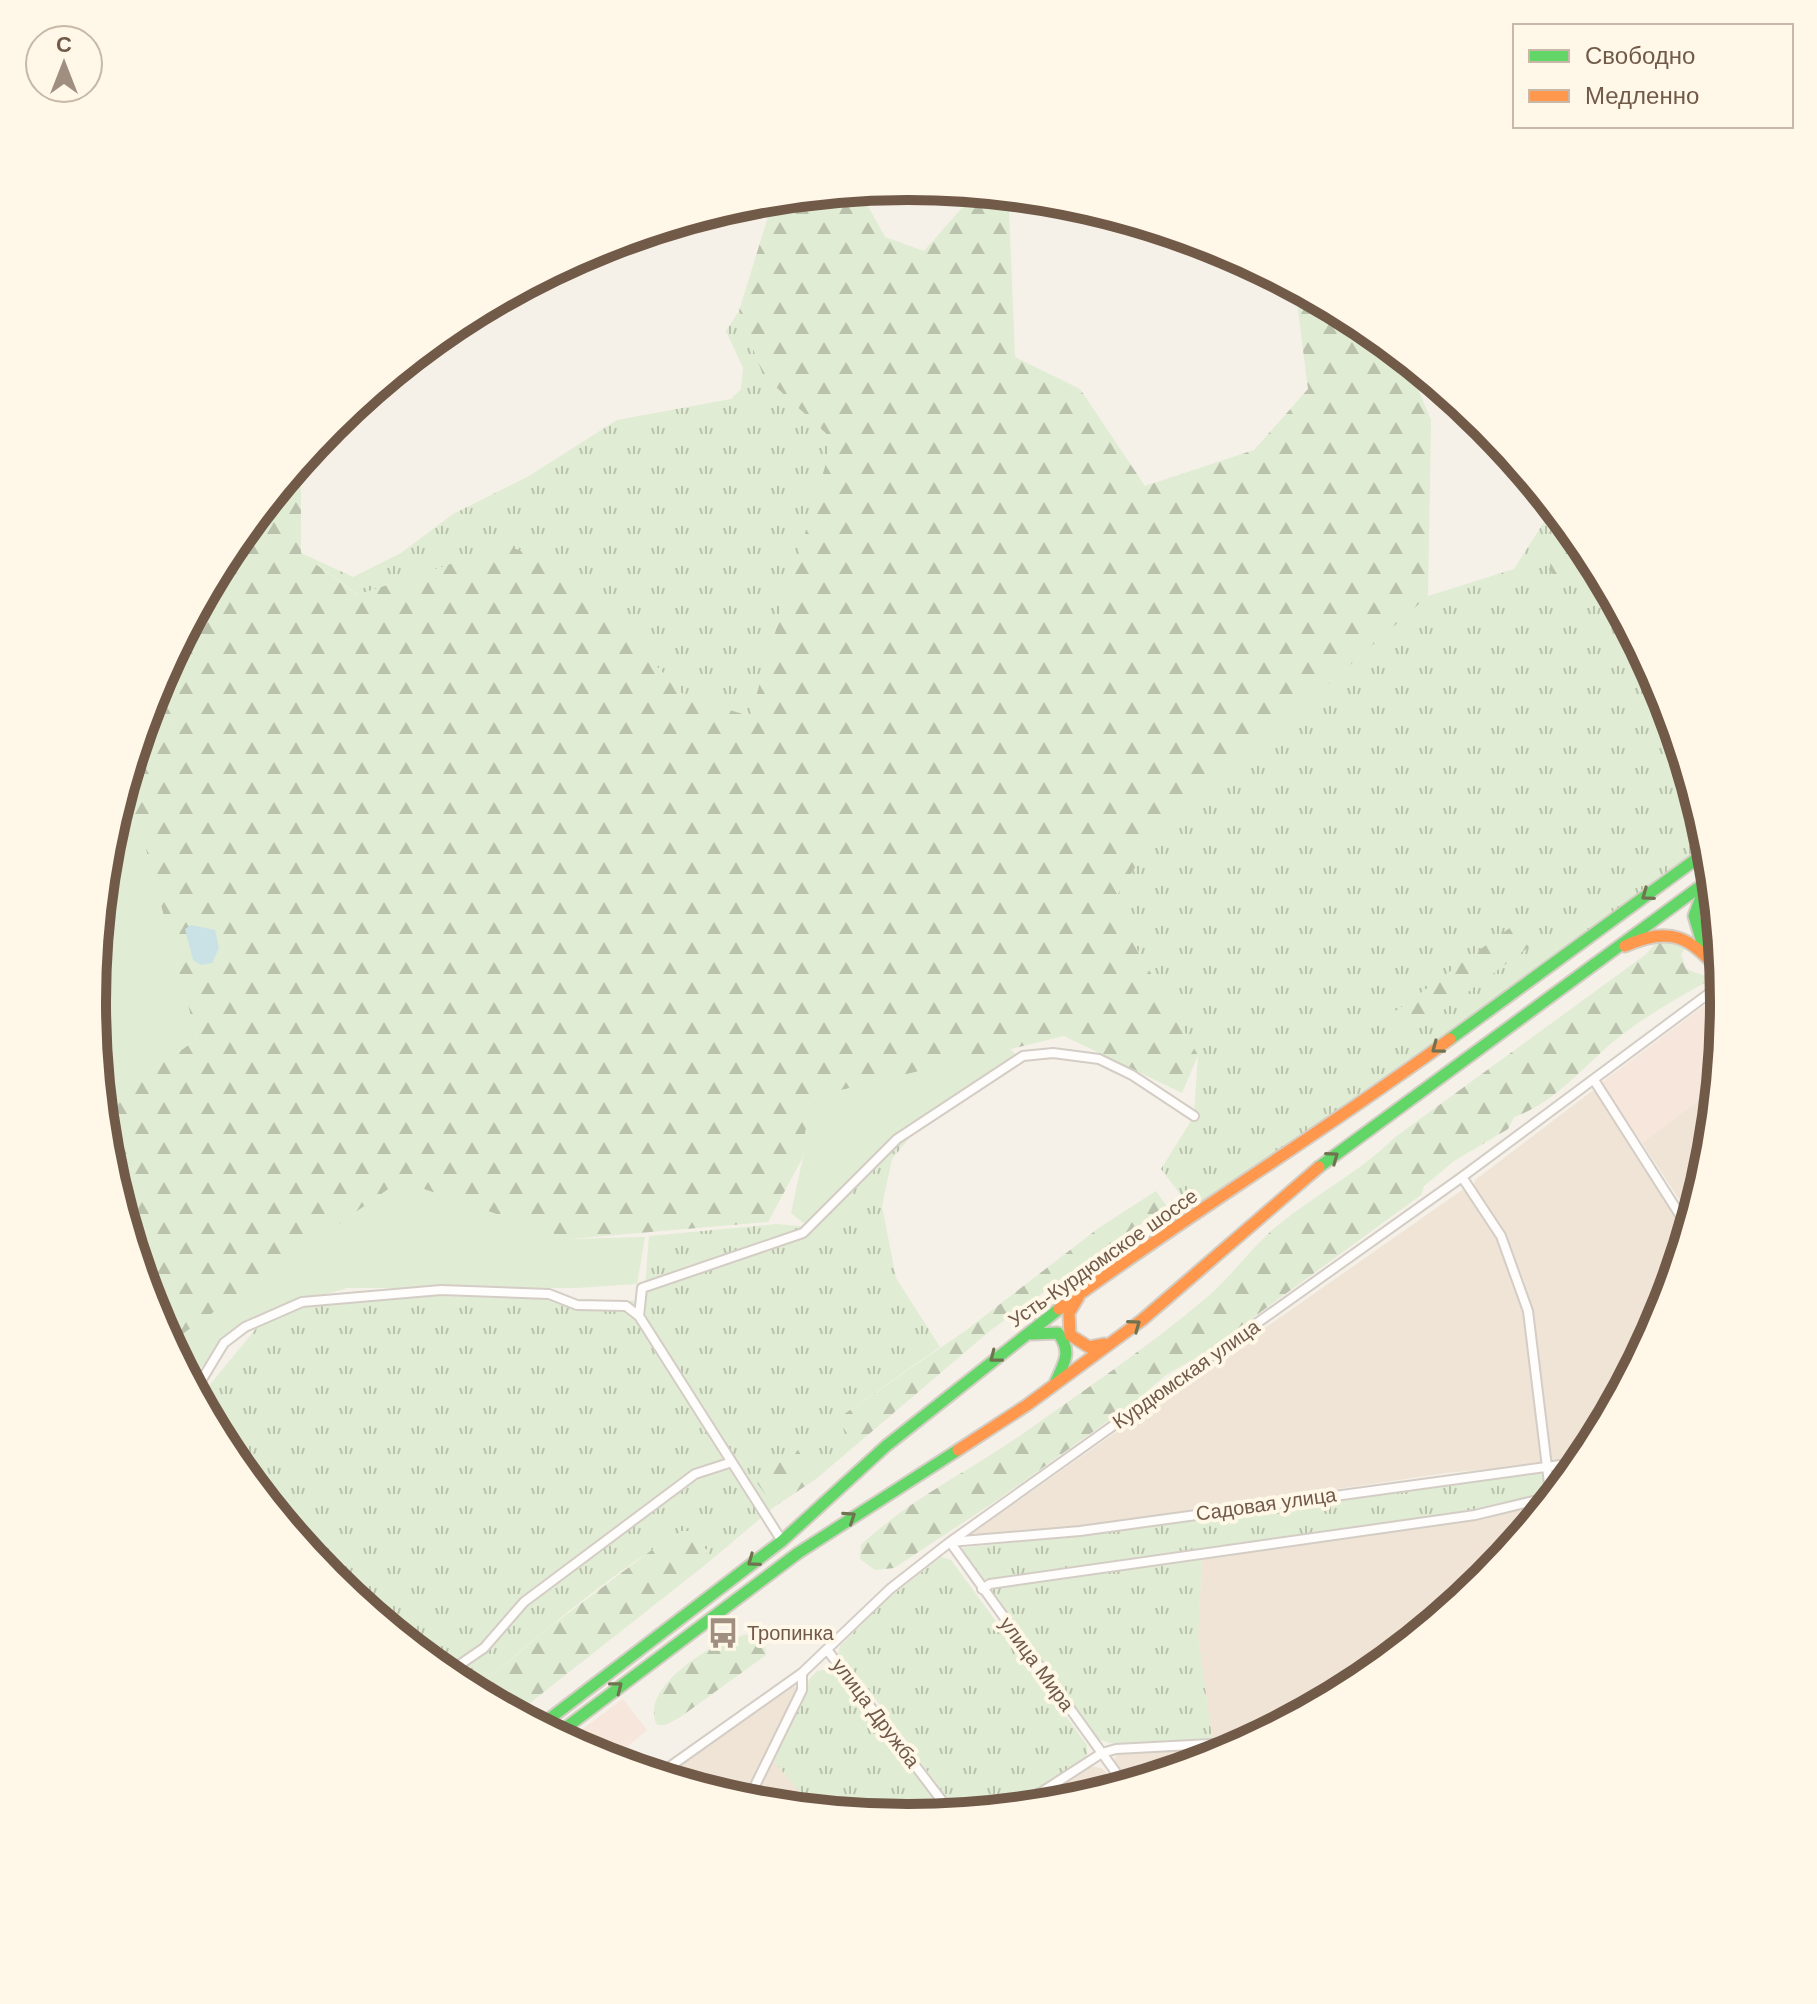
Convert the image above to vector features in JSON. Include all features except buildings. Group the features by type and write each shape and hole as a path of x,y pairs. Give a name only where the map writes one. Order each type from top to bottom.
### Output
{"main road":[{"name":"Усть-Курдюмское шоссе","path":"549,1719 782,1541 886,1446 1020,1338 1082,1292 1338,1121 1698,858"},
{"path":"566,1727 798,1553 1027,1405 1195,1277 1322,1164 1702,885"},
{"path":"1703,890 1695,902 1691,918 1708,956"},
{"path":"1603,957 1643,937 1666,932 1688,938 1708,956"},
{"path":"1082,1292 1069,1313 1070,1335 1089,1347 1109,1343"},
{"path":"1020,1338 1040,1331 1058,1333 1063,1338 1069,1352 1055,1383"}],"street":[{"name":"Курдюмская улица","path":"669,1767 802,1673 890,1589 950,1542 1462,1177 1711,992"},
{"path":"639,1316 642,1288 803,1233 897,1139 1023,1056 1053,1053 1099,1059 1132,1075 1194,1116"},
{"path":"1594,1080 1682,1217"},
{"path":"1462,1177 1501,1236 1528,1311 1550,1485"},
{"path":"202,1380 224,1343 245,1327 302,1302 441,1290 549,1294 577,1305 626,1306 639,1316 729,1463 782,1541"},
{"path":"458,1666 484,1648 524,1602 695,1474 729,1463"},
{"name":"Садовая улица","path":"950,1542 1080,1531 1564,1465"},
{"name":"Садовая улица","path":"982,1589 1005,1581 1475,1515 1536,1502"},
{"name":"улица Мира","path":"950,1542 1119,1776"},
{"name":"улица Дружба","path":"828,1651 944,1803"},
{"path":"753,1789 802,1690 802,1673"},
{"path":"1040,1793 1102,1753 1116,1749 1214,1744"}],"shaded area":[{"path":"1711,1001 1705,1097 1642,1143 1601,1083"},
{"path":"1592,1091 1598,1092 1680,1222 1650,1309 1628,1357 1568,1460 1556,1462 1550,1458 1531,1309 1524,1281 1504,1234 1474,1185 1475,1180"},
{"path":"1704,1096 1696,1159 1685,1208 1642,1143"},
{"path":"1462,1190 1467,1191 1498,1238 1526,1313 1544,1459 1541,1464 1446,1473 1081,1527 974,1538 971,1534"},
{"path":"1535,1503 1476,1569 1397,1639 1310,1697 1230,1737 1212,1738 1198,1636 1202,1555"},
{"path":"794,1686 798,1690 749,1788 674,1769"},
{"path":"623,1699 647,1730 622,1751 578,1733"},
{"path":"1203,1748 1123,1775 1114,1760 1118,1752"},
{"path":"772,1759 805,1798 804,1798 757,1790"},
{"path":"1089,1766 1101,1768 1112,1778 1065,1789 1050,1792"}],"green space":[{"path":"865,201 885,237 924,251 968,202 1009,210 1015,357 1080,389 1145,486 1254,450 1308,389 1297,300 1354,335 1414,379 1431,420 1428,596 1154,839 1111,904 1198,1055 1182,1093 1064,1036 809,1098 803,1157 768,1222 569,1239 400,1181 180,1336 133,1210 121,1159 112,1098 197,1039 143,839 129,811 167,695 214,601 241,556 301,478 301,553 357,595 507,545 571,573 685,697 750,716 833,440 763,375 739,311 769,212"},
{"path":"739,311 763,375 833,440 750,716 685,697 571,573 393,583 358,595 301,553 353,577 401,553 453,514 529,476 617,420 731,399 741,389 743,368 726,331"},
{"path":"1548,517 1603,601 1650,695 1684,794 1697,853 1660,885 1196,1215 1161,1169 1194,1116 1198,1055 1111,904 1154,839 1428,596 1514,569"},
{"path":"1557,539 1564,539 1593,584 1556,577 1549,570"},
{"path":"129,811 143,839 197,1039 112,1098 106,1002 108,950 113,897"},
{"path":"1511,927 1529,947 1408,1036 1393,1013"},
{"path":"1660,939 1678,942 1685,949 1681,954 1686,969 1705,976 1708,981 1633,1027 1559,1091 1514,1117 1508,1129 1454,1161 1424,1186 1421,1195 1206,1352 1166,1375 1136,1401 996,1501 894,1568 875,1570 860,1559 861,1545 898,1514 1021,1435 1161,1334 1214,1291 1284,1220 1645,955"},
{"path":"1010,1049 1020,1058 920,1125 809,1227 791,1213 803,1157 809,1098"},
{"path":"920,1125 892,1159 882,1206 896,1278 940,1347 837,1419 856,1445 816,1479 797,1451 756,1480 774,1507 705,1565 707,1550 682,1531 601,1586 484,1682 420,1639 379,1605 311,1537 260,1467 236,1440 206,1389 263,1320 347,1294 644,1301 649,1236 777,1224 809,1227"},
{"path":"400,1181 569,1239 645,1237 637,1284 576,1288 347,1288 257,1315 197,1372 180,1336"},
{"path":"1156,1191 1168,1208 1126,1233 991,1330 856,1445 837,1419 965,1331 1100,1227"},
{"path":"798,1450 816,1479 774,1507 755,1480"},
{"path":"1562,1467 1553,1481 1552,1475 1557,1468"},
{"path":"1540,1472 1545,1484 1538,1496 1474,1511 984,1580 978,1576 961,1548 1080,1535 1446,1481"},
{"path":"682,1531 694,1531 706,1550 705,1565 525,1707 484,1682 546,1630 653,1549"},
{"path":"1202,1555 1198,1636 1212,1738 1113,1744 1098,1739 992,1592 994,1587"},
{"path":"941,1557 951,1560 1087,1745 1087,1760 1033,1795 950,1803 864,1683 838,1654 840,1646 885,1601"},
{"path":"750,1634 765,1645 766,1655 679,1718 665,1725 657,1725 654,1710 669,1680 702,1654 736,1637"},
{"path":"829,1669 848,1678 938,1803 856,1803 805,1798 772,1759 809,1680 817,1671"}],"water":[{"path":"191,925 215,930 219,948 212,963 201,965 193,960 185,929"}],"traffic: fast":[{"path":"1450,1039 1698,858"},
{"path":"1319,1167 1702,885"},
{"path":"1703,892 1694,916 1704,949"},
{"path":"549,1719 782,1541 886,1446 1059,1309"},
{"path":"1031,1334 1058,1333 1062,1339 1066,1357 1056,1381"},
{"path":"566,1727 798,1553 958,1450"}],"traffic: slow":[{"path":"1625,946 1655,936 1668,936 1690,943 1709,961"},
{"path":"1059,1309 1450,1039"},
{"path":"958,1450 1027,1405 1142,1320 1319,1167"},
{"path":"1078,1298 1069,1313 1070,1335 1089,1347 1104,1344"}],"place":[{"name":"Тропинка","path":"723,1633"}]}
